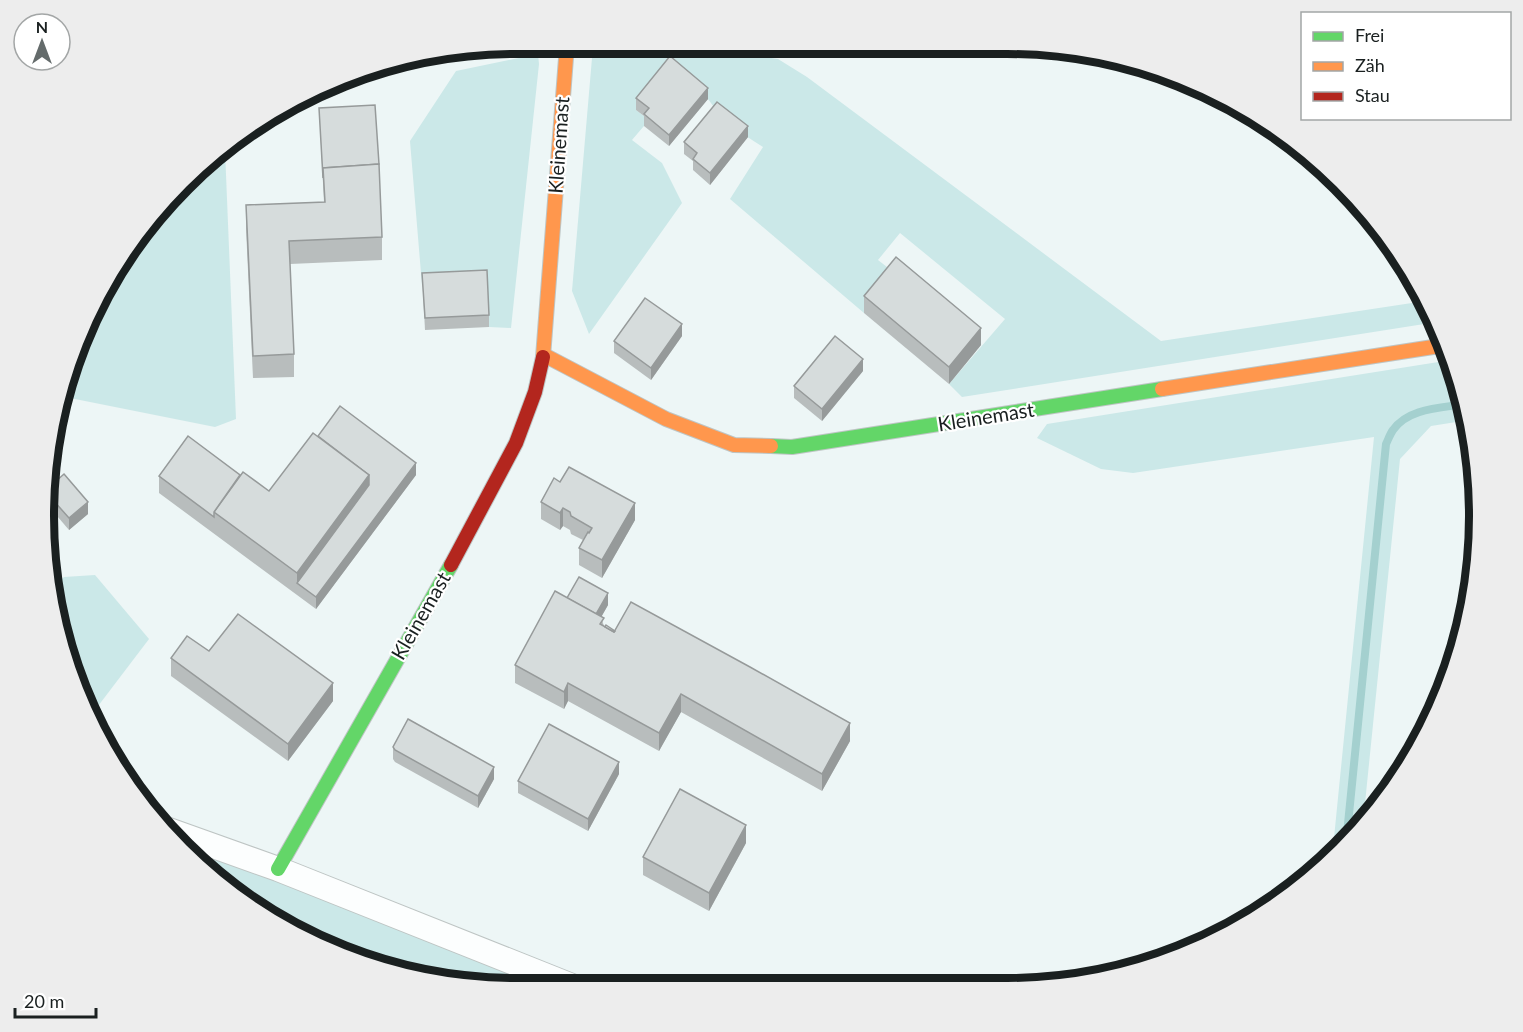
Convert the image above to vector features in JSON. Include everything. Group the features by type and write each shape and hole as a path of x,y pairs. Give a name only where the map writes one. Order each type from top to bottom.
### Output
{"street":[{"name":"Kleinemast","path":"278,869 455,557 516,443 535,392 544,355 566,54"},
{"name":"Kleinemast","path":"544,355 666,420 734,445 792,447 1437,346"},
{"path":"181,834 278,869 552,978"}],"shaded area":[{"path":"538,54 539,64 511,328 489,327 487,282 422,285 410,141 456,71"},
{"path":"591,54 747,54 778,59 807,77 1161,341 1416,302 1427,324 962,397 949,384 1005,319 900,233 878,260 896,274 864,313 730,199 763,147 733,126 708,99 636,110 649,120 632,140 662,163 682,203 589,334 572,291"},
{"path":"225,157 236,419 215,427 70,398 89,339 132,259 149,235 189,189"},
{"path":"1442,361 1459,422 1431,426 1400,459 1364,808 1333,844 1374,437 1133,473 1101,469 1037,438 1047,424"},
{"path":"95,575 149,639 96,708 70,636 59,582 64,577"},
{"path":"198,851 523,978 486,977 426,969 396,962 339,943 259,900"}],"building":[{"path":"670,56 708,88 669,135 644,114 649,108 636,98"},
{"path":"717,102 748,126 710,173 693,159 697,153 684,142"},
{"path":"375,105 379,164 323,168 323,178 319,108"},
{"path":"379,164 382,237 289,241 294,354 253,356 246,205 325,202 323,168"},
{"path":"896,257 981,328 949,367 864,296"},
{"path":"487,270 489,315 425,318 422,273"},
{"path":"645,298 682,324 651,368 614,341"},
{"path":"835,336 863,359 822,409 794,386"},
{"path":"340,406 416,463 316,597 297,583 369,485 369,475 318,436"},
{"path":"313,433 369,475 297,573 214,512 243,472 269,491"},
{"path":"188,436 240,475 214,512 214,517 159,476"},
{"path":"569,467 635,503 602,560 579,548 592,528 571,516 570,512 563,508 560,513 541,502 554,478 560,482"},
{"path":"64,474 88,502 69,518 54,502 55,482"},
{"path":"579,577 608,593 596,614 567,598"},
{"path":"555,591 604,618 600,624 614,632 631,602 850,723 822,774 681,694 659,733 568,683 564,692 515,665"},
{"path":"238,614 333,683 288,744 171,658 187,636 209,651"},
{"path":"408,719 494,767 478,796 395,750 393,747"},
{"path":"549,724 619,762 588,819 518,781"},
{"path":"680,789 746,825 709,893 643,857"}],"waterway":[{"path":"1348,828 1386,444 1393,430 1407,417 1426,410 1455,405"}],"traffic: fast":[{"path":"771,446 792,447 1162,389"},
{"path":"278,869 451,565"}],"traffic: slow":[{"path":"543,357 566,54"},
{"path":"1162,389 1437,346"},
{"path":"544,355 666,419 734,445 771,446"}],"traffic: jam":[{"path":"451,565 516,443 535,392 543,357"}]}
